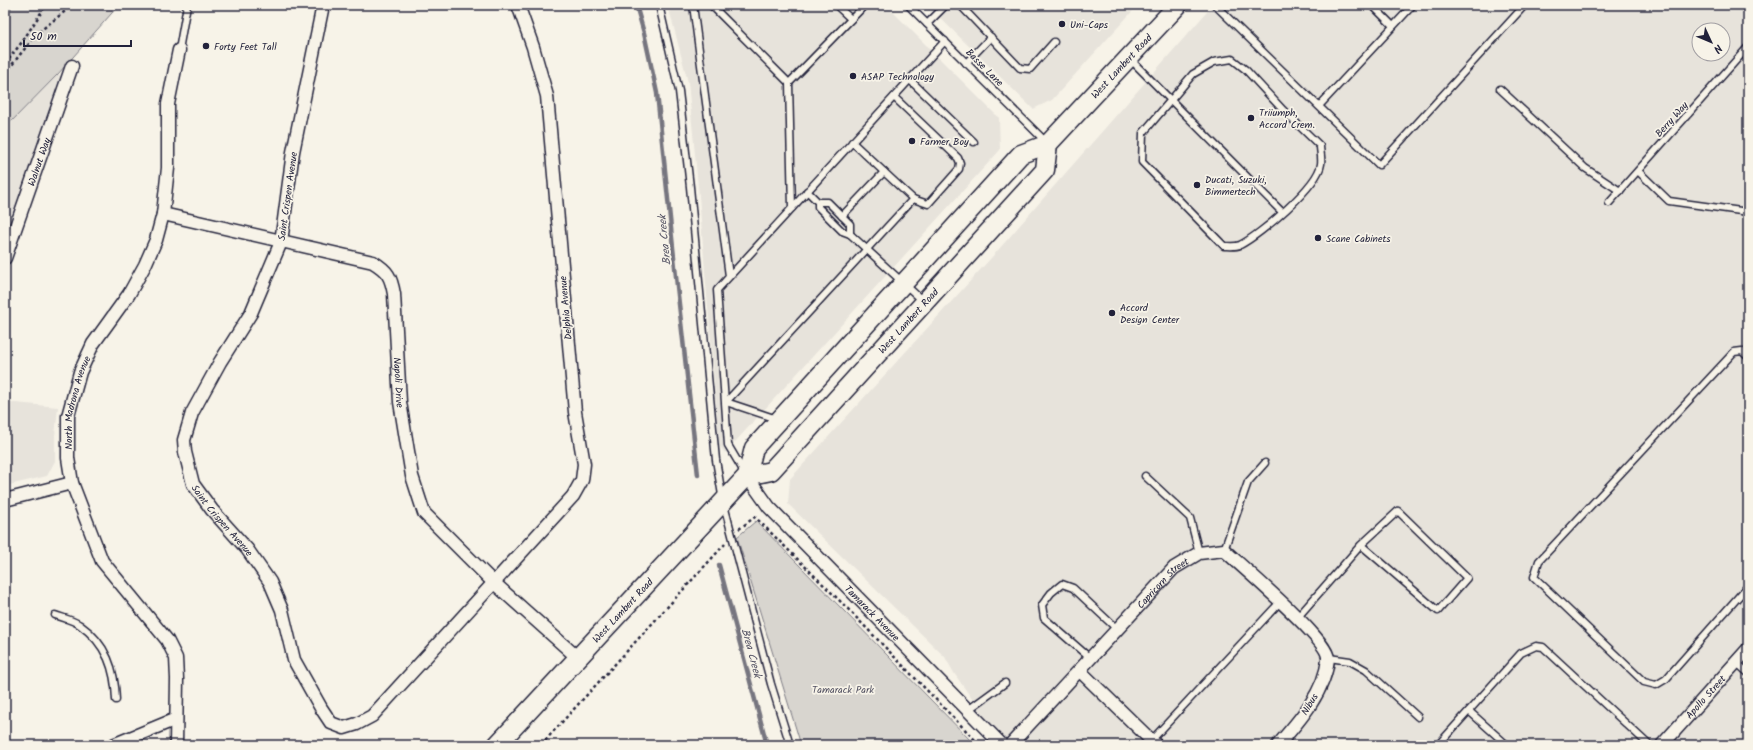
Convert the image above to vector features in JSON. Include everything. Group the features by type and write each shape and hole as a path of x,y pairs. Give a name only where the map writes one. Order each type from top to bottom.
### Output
{"main road":[{"name":"West Lambert Road","path":"497,745 746,476 754,448 1021,154 1048,144 1178,5"},
{"name":"West Lambert Road","path":"746,476 771,471 1045,170 1048,144"}],"street":[{"name":"Saint Crispen Avenue","path":"323,5 293,152 281,242 251,314 220,362 192,413 184,440 185,452 193,484 212,510 247,549 270,582 282,610 294,660 331,724 344,728 357,724 372,716 493,582"},
{"name":"Delphia Avenue","path":"493,582 573,496 582,480 584,464 573,397 547,96 533,47 518,5"},
{"name":"North Madrona Avenue","path":"176,745 176,658 168,640 102,561 72,483 68,458 68,416 80,372 93,344 129,294 145,265 156,240 163,214 168,168 168,104 179,50"},
{"name":"Walnut Way","path":"6,254 72,66"},
{"name":"Napoli Drive","path":"163,214 373,262 385,269 392,280 394,294 400,402 412,476 424,513 493,582 578,658"},
{"name":"Tamarack Avenue","path":"746,476 769,507 1002,745"},
{"path":"5,500 72,483"},
{"path":"1224,550 1297,618 1325,648 1329,658"},
{"name":"Capricorn Street","path":"1010,745 1174,568 1199,553 1224,550"},
{"name":"Apollo Street","path":"1662,745 1748,648"},
{"name":"Nibus","path":"1278,745 1301,718 1322,683 1329,658"},
{"path":"1080,671 1152,743"},
{"path":"113,745 176,719"}],"lane":[{"path":"179,50 187,5"},
{"path":"659,5 679,91 690,187 716,460 723,501 771,684 790,745"},
{"path":"693,5 729,276"},
{"path":"711,5 789,83 792,208"},
{"path":"836,5 851,19"},
{"path":"789,83 865,5"},
{"name":"Basse Lane","path":"908,5 1048,144"},
{"path":"928,24 945,6 949,5"},
{"path":"960,5 1020,68 1030,69 1054,42"},
{"path":"1215,5 1379,165 1525,5"},
{"path":"1372,5 1393,26"},
{"path":"1319,106 1413,5"},
{"path":"966,63 991,38"},
{"path":"746,476 728,445 717,290 945,41"},
{"name":"Berry Way","path":"1609,203 1748,48"},
{"path":"1128,58 1282,212"},
{"path":"1232,59 1246,70 1283,110 1320,146 1321,165 1309,186 1296,201 1269,224 1238,246 1224,246 1142,162 1143,133 1171,100 1194,74 1214,62 1232,59"},
{"path":"910,80 974,142"},
{"path":"1500,90 1585,168 1620,191"},
{"path":"852,142 913,199 928,204 959,169 960,163 958,158 894,97"},
{"path":"1638,171 1669,201 1748,212"},
{"path":"842,216 884,172"},
{"path":"807,191 818,202 818,207 842,231 850,234 924,302"},
{"path":"726,402 866,248 913,199"},
{"path":"818,202 828,202 850,224 850,234"},
{"path":"1748,357 1742,351 1734,352 1539,561 1534,577 1644,682 1656,685 1666,679 1748,586"},
{"path":"726,402 780,420"},
{"path":"1224,550 1248,482 1265,462"},
{"path":"1145,476 1190,518 1199,553"},
{"path":"1297,618 1361,545 1398,511 1467,578 1438,611 1361,545"},
{"path":"1091,659 1044,618 1042,605 1052,593 1062,584 1073,588 1118,630"},
{"path":"1152,743 1280,602"},
{"path":"54,615 79,624 91,634 105,652 112,668 116,700"},
{"path":"1438,745 1521,653 1536,646 1543,647 1649,745"},
{"path":"1329,658 1350,661 1366,670 1418,717"},
{"path":"1736,662 1748,673"},
{"path":"968,710 1006,683"},
{"path":"1469,711 1507,745"}],"path":[{"path":"5,64 22,42 46,5"},
{"path":"5,74 40,31 73,5"}],"shaded area":[{"path":"668,5 886,5 999,118 1000,150 725,453 719,445 699,196 688,82"},
{"path":"927,5 1138,5 1052,100 1033,109"},
{"path":"1213,5 1748,5 1748,745 1004,745 954,673 945,657 788,504 790,479 992,257"},
{"path":"58,74 64,79 5,236 5,128"},
{"path":"5,402 58,407 55,436 55,461 47,476 5,486"}],"green space":[{"path":"14,5 119,5 58,74 5,128 5,15"},
{"name":"Tamarack Park","path":"756,521 975,745 801,745 737,537"}],"waterway":[{"name":"Brea Creek","path":"636,5 644,33 657,93 698,475"},
{"name":"Brea Creek","path":"719,565 767,745"}],"place":[{"name":"Uni-Caps","path":"1062,24"},
{"name":"Forty Feet Tall","path":"206,46"},
{"name":"ASAP Technology","path":"853,76"},
{"name":"Triiumph, Accord Crem.","path":"1251,118"},
{"name":"Farmer Boy","path":"912,141"},
{"name":"Ducati, Suzuki, Bimmertech","path":"1197,185"},
{"name":"Scane Cabinets","path":"1318,238"},
{"name":"Accord Design Center","path":"1112,313"}]}
